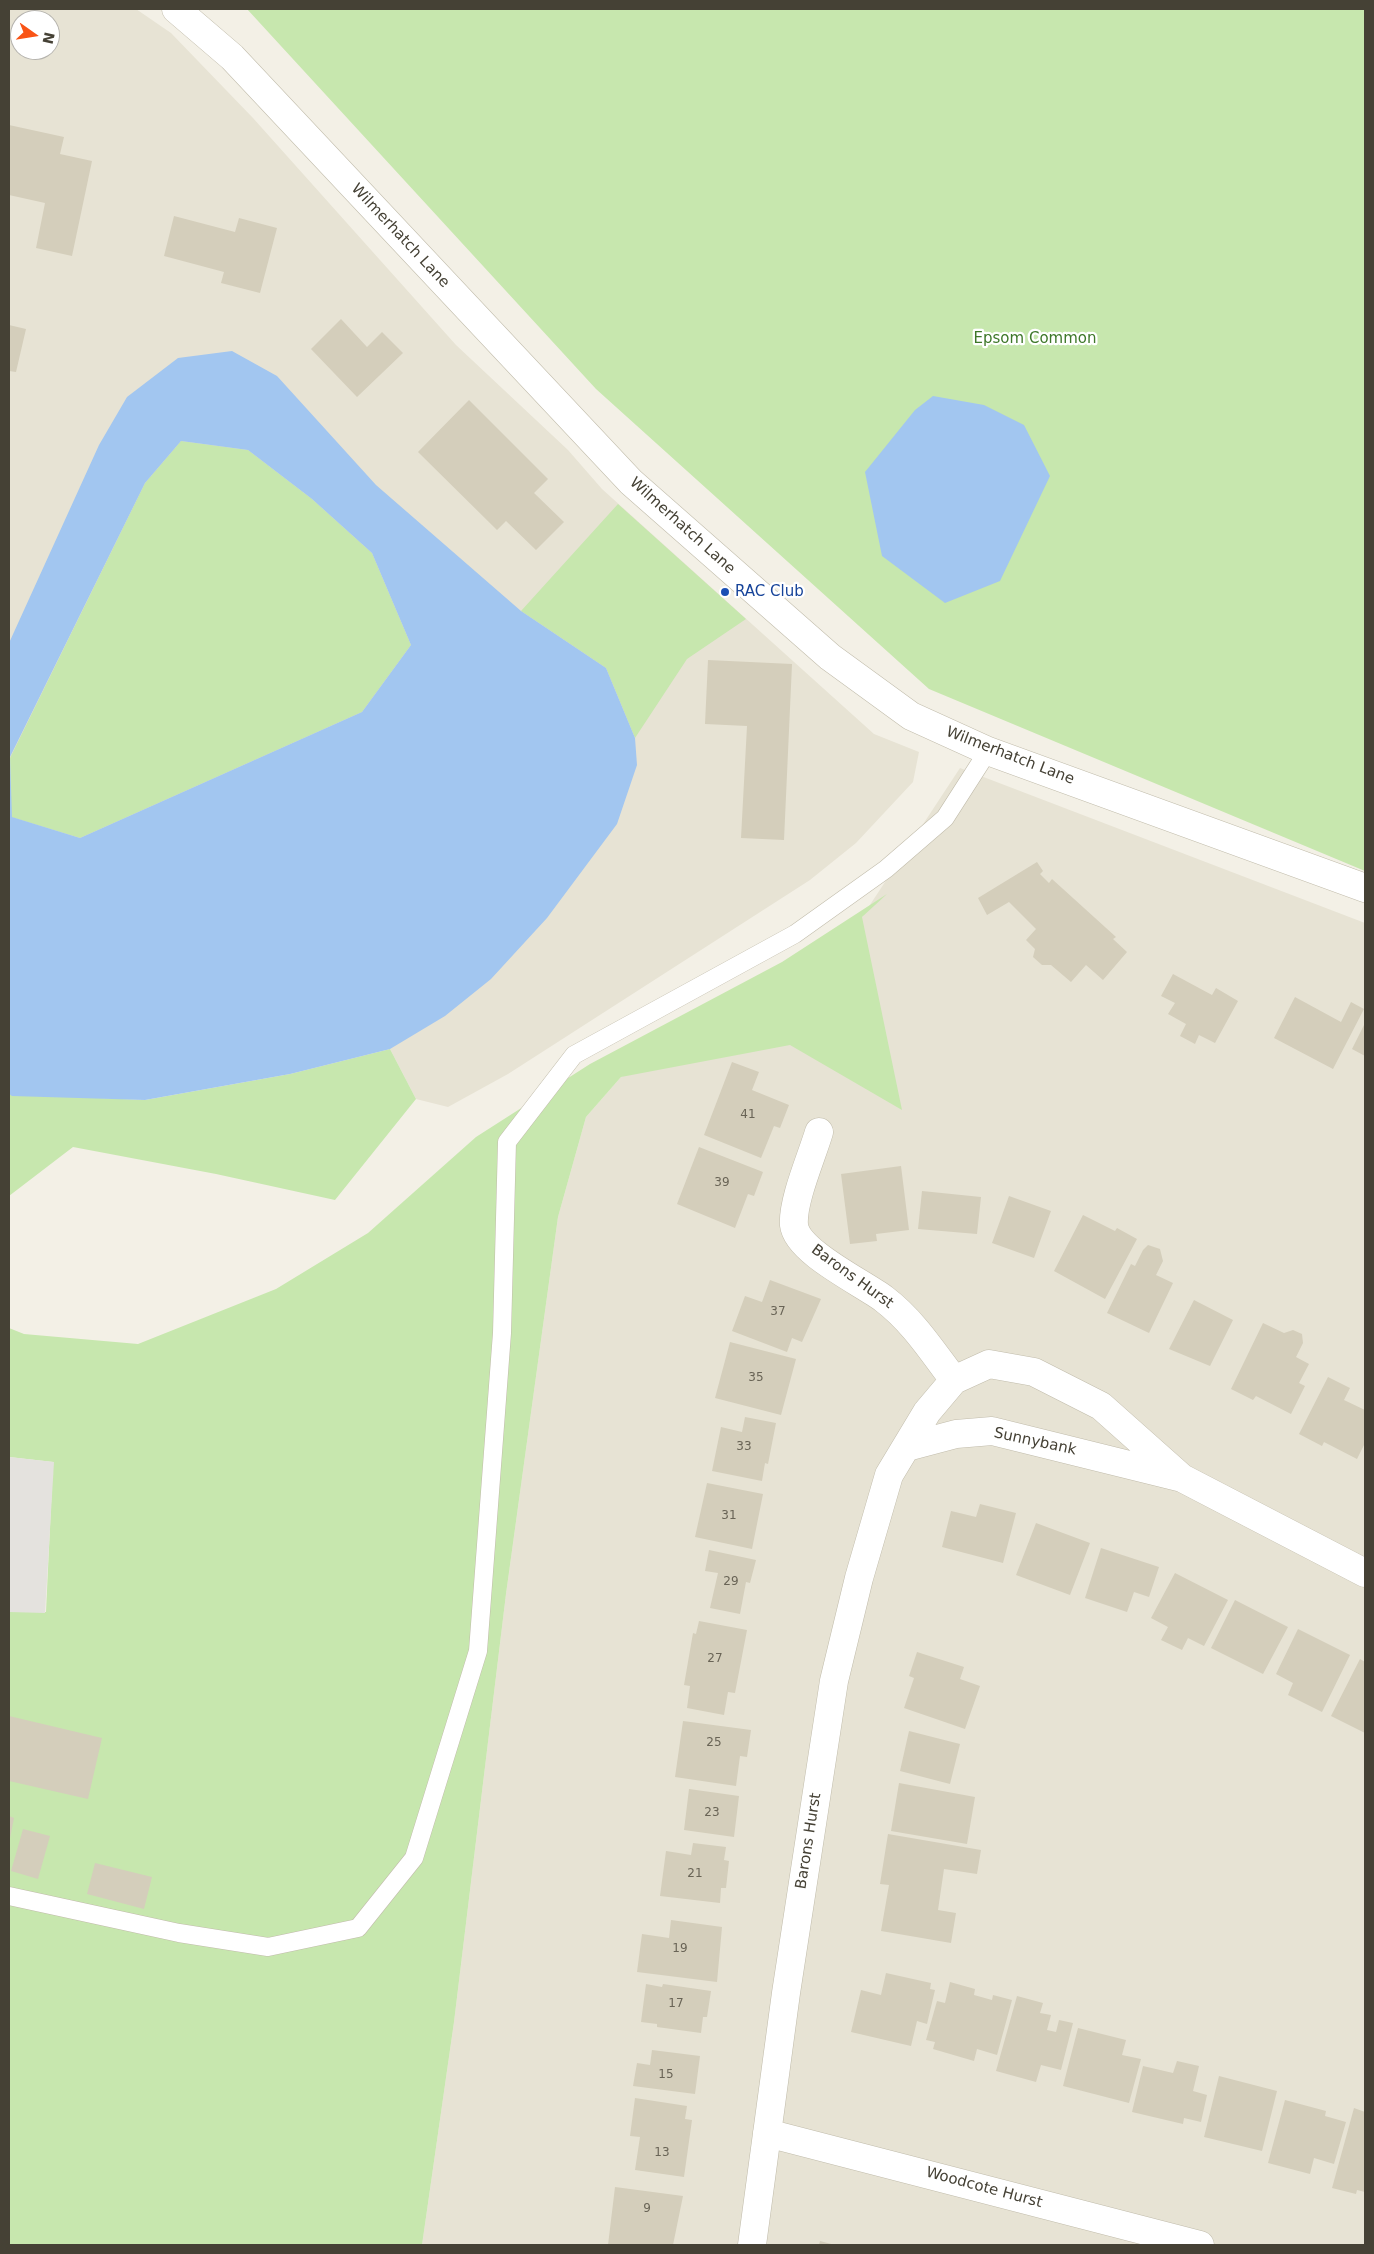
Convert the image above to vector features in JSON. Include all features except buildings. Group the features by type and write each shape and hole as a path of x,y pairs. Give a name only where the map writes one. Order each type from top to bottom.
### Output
{"street":[{"name":"Wilmerhatch Lane","path":"176,9 232,57 631,482 830,657 911,716 988,750 1365,888"},
{"name":"Barons Hurst","path":"819,1132 798,1202 794,1223 796,1234 825,1260 883,1298 910,1322 954,1380"},
{"name":"Sunnybank","path":"907,1447 926,1412 954,1380 989,1364 1034,1372 1101,1406 1182,1478"},
{"name":"Sunnybank","path":"907,1447 956,1434 992,1431 1182,1478 1365,1573"},
{"name":"Barons Hurst","path":"752,2245 786,1994 834,1681 859,1578 889,1475 907,1447"},
{"name":"Woodcote Hurst","path":"767,2133 1200,2245"}],"lane":[{"path":"9,1896 179,1933 268,1947 358,1928 414,1858 478,1651 502,1333 507,1142 574,1055 795,934 886,870 946,818 988,750"}],"shaded area":[{"path":"9,9 136,9 171,33 253,118 456,345 568,450 602,489 874,734 919,752 913,782 856,843 810,880 508,1074 448,1107 416,1099 390,1049 290,1074 9,1094"},
{"path":"960,768 1365,923 1365,2245 422,2245 454,2022 506,1594 558,1217 586,1117 621,1077 862,917"},
{"path":"9,1457 54,1462 45,1613 9,1612"}],"green space":[{"name":"Epsom Common","path":"247,9 1365,9 1365,871 929,689 596,389"},
{"path":"181,441 248,450 312,499 372,553 411,645 362,712 80,838 11,817 10,758 145,483"},
{"path":"618,504 746,619 687,659 635,738 606,668 521,611"},
{"path":"887,894 862,917 902,1110 790,1045 621,1077 586,1117 558,1217 506,1594 454,2022 422,2245 9,2245 9,1612 46,1612 53,1462 9,1457 9,1328 24,1334 138,1344 276,1289 368,1233 476,1137 590,1064 782,962"},
{"path":"390,1049 416,1099 335,1200 216,1174 73,1147 9,1196 9,1094 145,1100 290,1074"}],"water":[{"path":"232,351 277,376 376,485 521,611 606,668 635,738 637,765 617,824 547,918 491,979 445,1016 390,1049 290,1074 145,1100 12,1096 9,1094 9,643 99,445 127,397 178,358","holes":["181,441 248,450 312,499 372,553 411,645 362,712 80,838 12,817 10,757 145,483"]},
{"path":"933,396 984,405 1024,425 1050,476 1000,581 945,603 882,556 865,472 915,410"}],"place":[{"name":"RAC Club","path":"725,592"}]}
